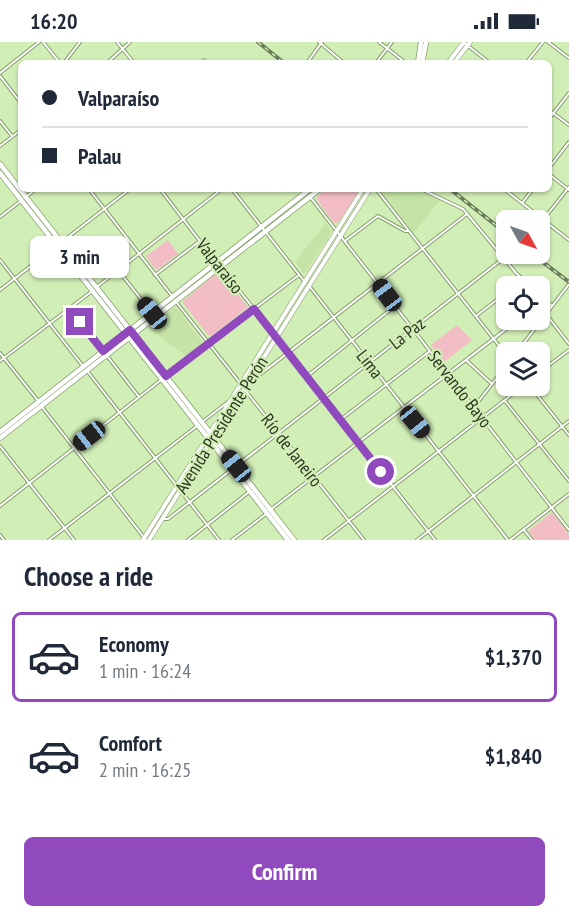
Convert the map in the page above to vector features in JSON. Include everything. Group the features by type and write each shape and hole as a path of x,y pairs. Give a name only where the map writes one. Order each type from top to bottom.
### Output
{"main road":[{"path":"418,60 421,42"},
{"path":"423,60 426,42"},
{"path":"450,60 466,43"},
{"path":"456,60 466,43"},
{"path":"0,164 18,190"},
{"path":"0,173 24,199"},
{"path":"19,192 294,540"},
{"path":"0,438 85,368 309,192"},
{"name":"Avenida Presidente Perón","path":"146,539 180,490 230,400 361,192"},
{"name":"Avenida Presidente Perón","path":"146,539 177,486 246,386 368,192"},
{"path":"130,334 152,313 174,299"},
{"path":"0,432 40,404"},
{"path":"235,468 250,491 269,511 288,540"}],"street":[{"path":"18,99 0,74 41,42 59,60"},
{"path":"65,60 80,42"},
{"path":"117,42 131,60"},
{"path":"111,60 130,42"},
{"path":"309,60 320,42 341,60"},
{"path":"379,42 402,60"},
{"path":"378,60 392,42"},
{"path":"528,60 543,42"},
{"path":"548,42 569,58"},
{"path":"466,43 486,60"},
{"path":"569,93 553,113 569,125"},
{"path":"0,120 12,136"},
{"path":"0,146 18,132"},
{"path":"552,164 569,142"},
{"path":"550,212 569,189 552,176"},
{"path":"0,217 32,192"},
{"name":"Río de Janeiro","path":"91,192 240,384 246,386 279,433 364,540"},
{"name":"Valparaíso","path":"162,192 435,540"},
{"path":"0,361 218,192"},
{"name":"Lima","path":"234,192 509,540"},
{"name":"Servando Bayo","path":"309,192 340,236 569,530"},
{"path":"378,192 496,343"},
{"path":"428,192 462,209 496,249"},
{"path":"508,192 531,210"},
{"path":"522,203 531,192"},
{"path":"0,290 125,193"},
{"path":"246,386 467,214"},
{"path":"345,241 378,216 409,231"},
{"path":"550,225 569,240"},
{"path":"155,275 200,241"},
{"path":"0,260 219,540"},
{"name":"La Paz","path":"162,519 168,519 235,468 496,264"},
{"path":"508,264 519,276"},
{"path":"118,270 152,313"},
{"path":"0,506 299,274"},
{"path":"550,309 569,284"},
{"path":"476,316 496,301"},
{"path":"306,376 395,306"},
{"path":"69,308 139,397"},
{"path":"550,319 569,344"},
{"path":"232,540 505,330"},
{"path":"525,342 534,330"},
{"path":"550,364 569,350"},
{"path":"340,420 430,351"},
{"path":"0,353 146,539"},
{"path":"466,360 492,384"},
{"path":"474,407 496,379"},
{"path":"324,540 509,396"},
{"path":"538,396 569,435"},
{"path":"49,540 230,400"},
{"path":"504,400 569,481"},
{"path":"417,540 569,421"},
{"path":"0,446 74,540"},
{"path":"188,540 250,491"},
{"path":"509,540 569,494"},
{"path":"524,530 532,540"},
{"path":"0,535 4,540"}],"shaded area":[{"path":"322,192 358,192 339,222 334,223 316,199"},
{"path":"381,192 422,192 441,199 414,233"},
{"path":"326,223 332,231 304,274 295,262"},
{"path":"168,240 178,254 155,269 146,256"},
{"path":"218,272 248,307 211,336 207,334 183,301"},
{"path":"177,308 203,343 186,356 149,328"},
{"path":"457,325 472,340 444,362 431,345"},
{"path":"552,512 569,534 569,540 535,540 528,531"}],"railway":[{"path":"258,42 280,60"},
{"path":"454,192 496,225"},
{"path":"545,264 569,282"}],"route":[{"path":"80,322 103,351 130,330 166,376 254,309 381,472"}]}
